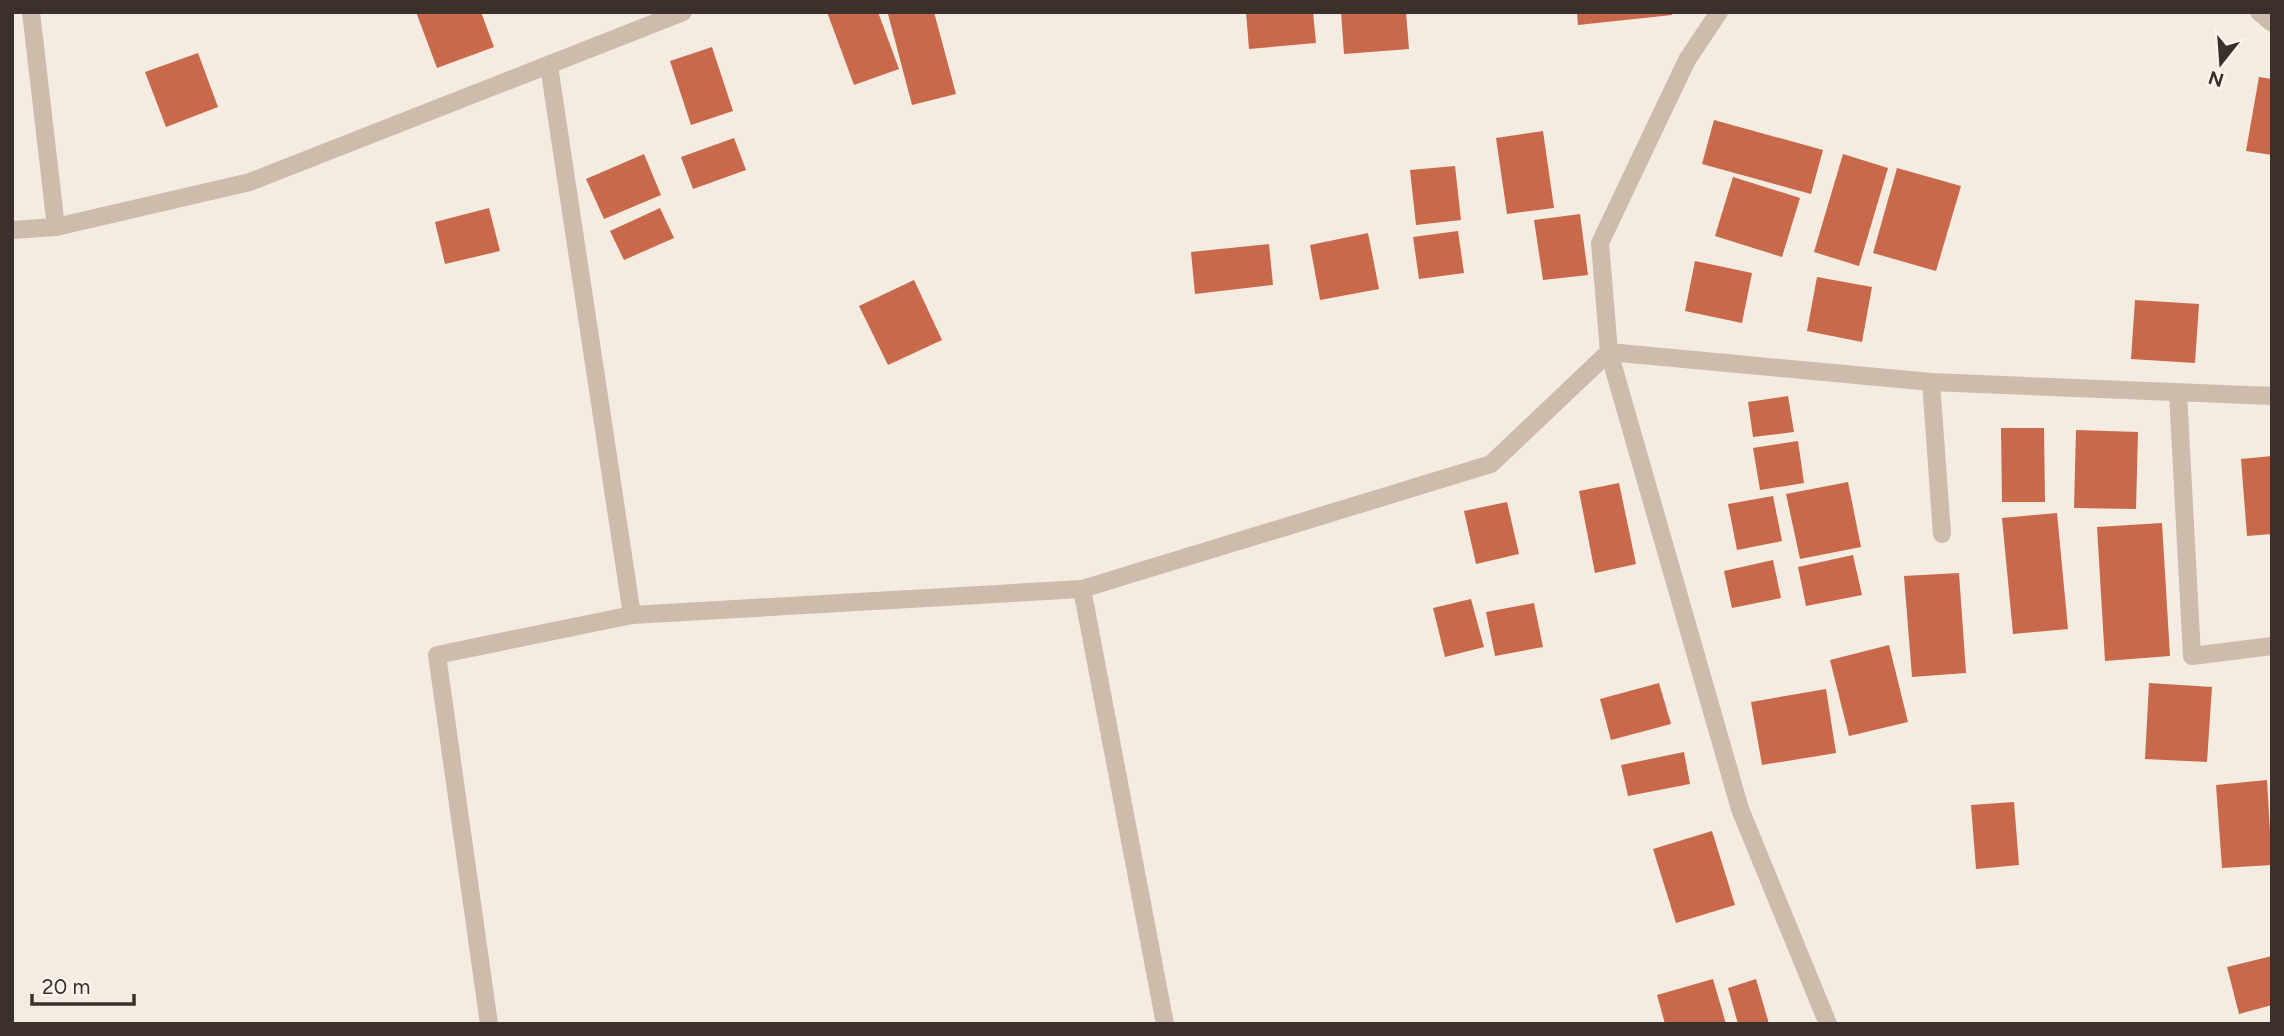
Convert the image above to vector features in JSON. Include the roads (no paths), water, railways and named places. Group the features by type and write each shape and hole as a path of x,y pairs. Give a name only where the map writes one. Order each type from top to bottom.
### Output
{"street":[{"path":"31,12 56,227"},
{"path":"12,230 56,227 250,182 683,12"},
{"path":"1719,12 1687,60 1600,243 1608,352 1740,810 1828,1024"},
{"path":"2259,12 2272,23"},
{"path":"549,66 632,615"},
{"path":"489,1024 437,655 632,615 1082,589 1491,464 1608,352 1931,382 2272,396"},
{"path":"1931,382 1942,534"},
{"path":"2178,393 2192,656 2272,646"},
{"path":"1082,589 1165,1024"}]}
